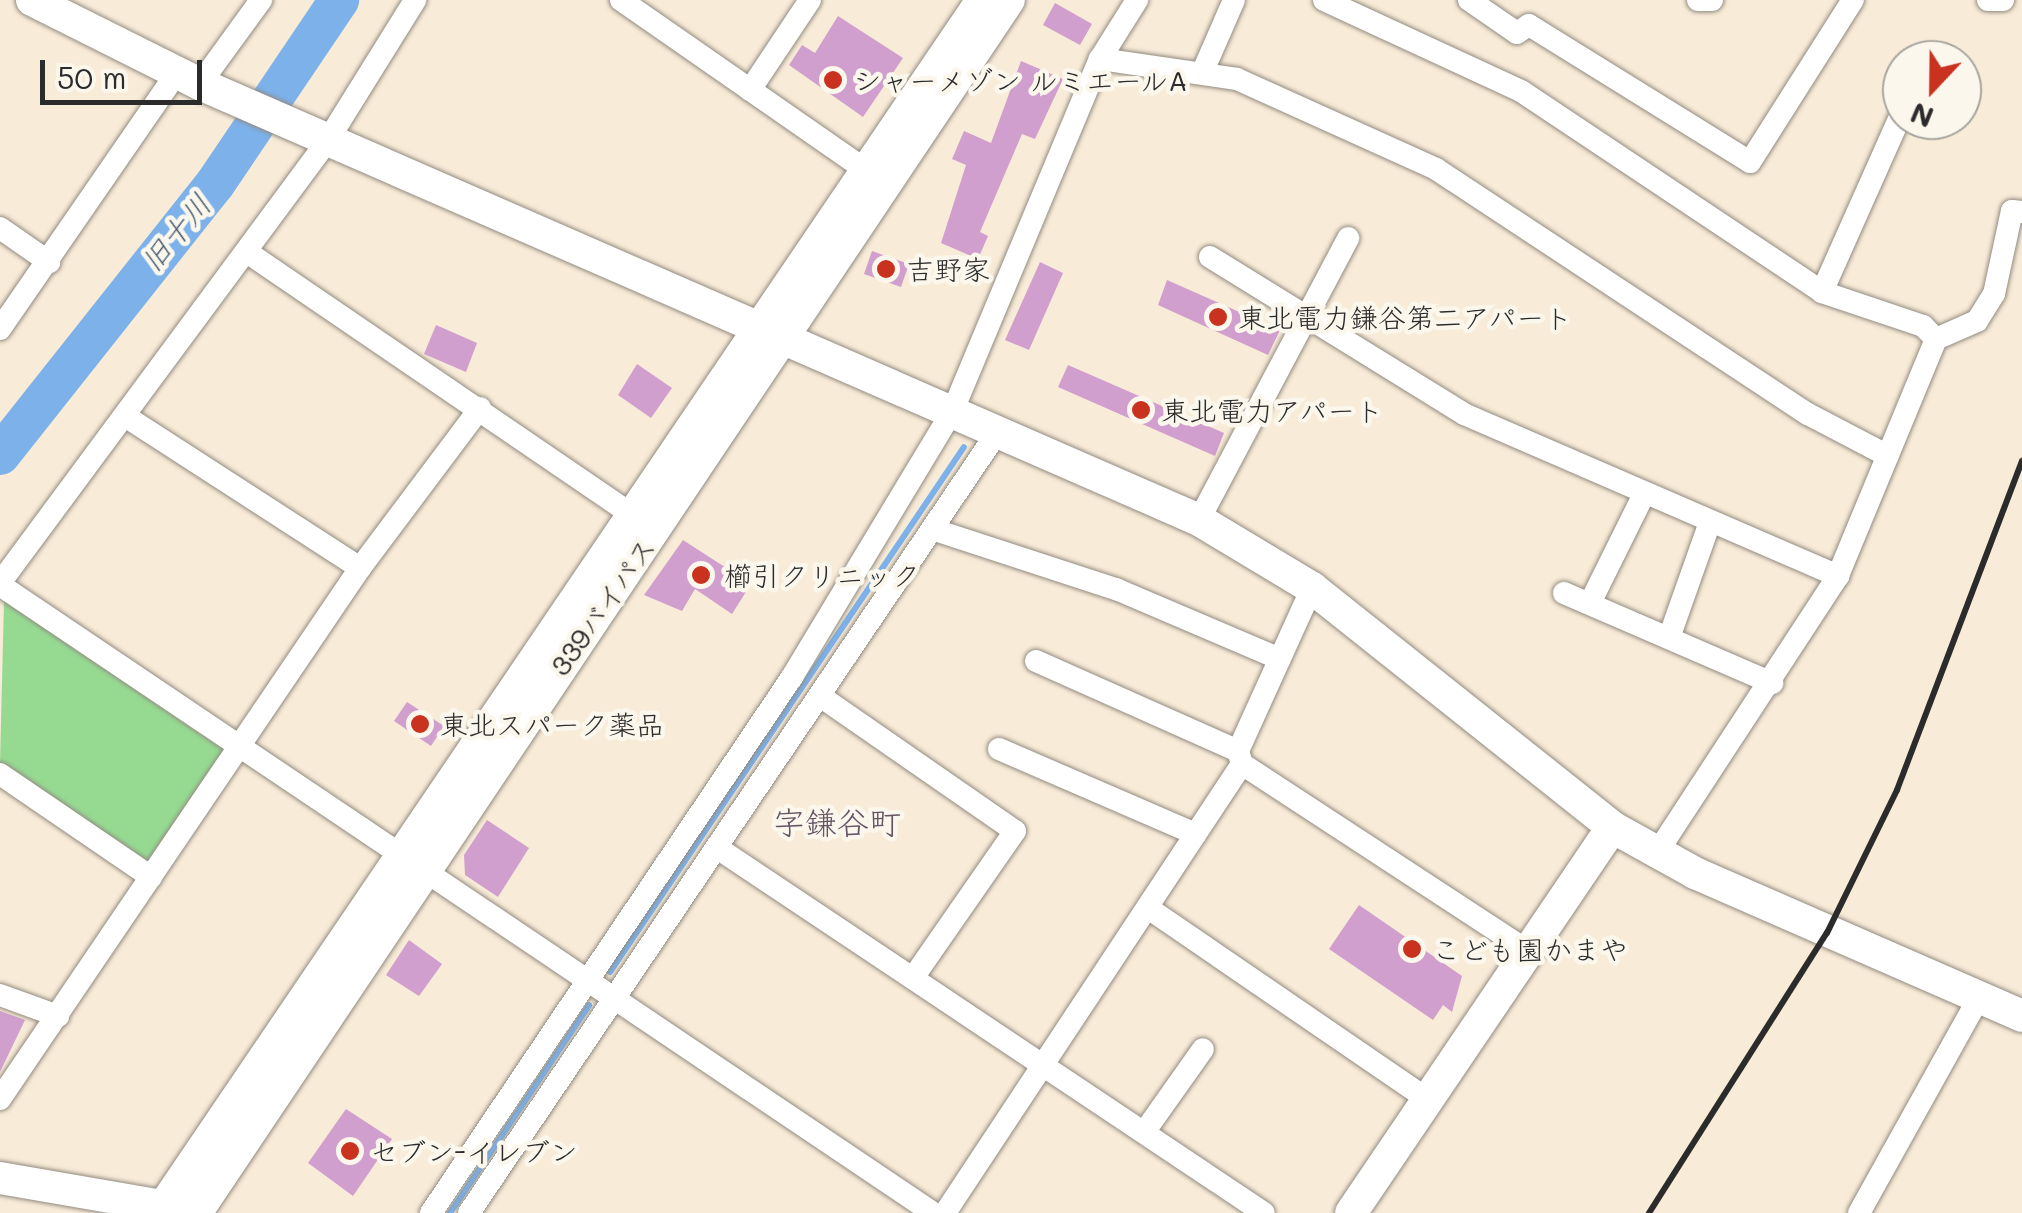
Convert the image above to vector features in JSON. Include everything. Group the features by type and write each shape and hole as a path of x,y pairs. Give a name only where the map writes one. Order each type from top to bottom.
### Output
{"street":[{"path":"32,0 194,81 1199,520 1312,588 1612,826 1657,853 2022,1016"},
{"path":"0,329 262,0"},
{"path":"415,0 328,140 0,584 932,1213"},
{"path":"621,0 861,167"},
{"path":"750,90 810,0"},
{"path":"771,333 861,167 982,0"},
{"name":"339バイパス","path":"184,1211 771,333 1008,0"},
{"path":"431,1213 792,677 953,410 1100,59 1137,0"},
{"path":"1203,71 1234,0"},
{"path":"1324,0 1522,91 1822,292 1923,326 1936,339"},
{"path":"1469,0 1517,33 1529,25 1750,162 1853,0"},
{"path":"1698,0 1712,0"},
{"path":"1988,0 2003,0"},
{"path":"1100,59 1203,71 1436,169 1808,414 1888,456"},
{"path":"1822,292 1890,140"},
{"path":"1657,853 1772,683 1838,576 1936,339 1977,321 1994,294 2012,210 2022,212"},
{"path":"0,228 50,262"},
{"path":"1199,520 1348,238"},
{"path":"247,252 644,522"},
{"path":"1210,258 1464,414 1838,576"},
{"path":"0,1099 360,568 480,408"},
{"path":"125,416 360,568"},
{"path":"469,1213 720,849 999,430"},
{"path":"1590,603 1644,494"},
{"path":"1670,635 1710,522"},
{"path":"932,529 1116,589 1280,659"},
{"path":"945,1213 1151,910 1196,834 1240,757 1312,588"},
{"path":"1564,593 1670,635 1772,683"},
{"path":"1036,661 1240,757 1526,950"},
{"path":"820,696 1016,832 914,978"},
{"path":"999,749 1196,834"},
{"path":"0,774 151,877"},
{"path":"1351,1213 1612,826"},
{"path":"720,849 1046,1063 1264,1213"},
{"path":"1151,910 1426,1099"},
{"path":"0,994 58,1016"},
{"path":"1858,1213 1979,997"},
{"path":"1145,1131 1203,1049"},
{"path":"0,1178 184,1211"}],"green space":[{"path":"4,601 224,750 149,862 0,763"}],"building":[{"path":"1055,3 1092,24 1080,45 1043,25"},
{"path":"838,16 903,58 863,117 789,65 802,45 815,53"},
{"path":"1021,61 1063,79 1035,139 1022,134 980,232 988,236 978,259 941,243 966,165 952,159 964,131 991,143"},
{"name":"吉野家","path":"872,251 909,264 901,287 864,274"},
{"path":"1040,262 1063,273 1029,350 1005,340"},
{"name":"東北電力鎌谷第二アパート","path":"1167,280 1280,330 1268,355 1158,305"},
{"path":"436,325 477,343 466,372 424,354"},
{"path":"637,364 672,388 651,418 618,395"},
{"name":"東北電力アパート","path":"1068,365 1224,433 1215,456 1058,387"},
{"name":"櫛引クリニック","path":"683,540 751,584 732,614 695,589 682,611 644,595"},
{"name":"東北スパーク薬品","path":"407,702 444,726 431,746 394,721"},
{"path":"487,820 529,848 498,897 465,875 464,855"},
{"path":"1359,905 1462,976 1452,1012 1443,1005 1433,1020 1329,949"},
{"path":"409,940 442,964 419,996 386,975"},
{"path":"0,1011 25,1020 0,1072"},
{"name":"セブン-イレブン","path":"346,1109 392,1139 353,1196 308,1163"}],"waterway":[{"name":"旧十川","path":"0,455 215,184 339,0"},
{"path":"610,972 964,447"},
{"path":"450,1213 589,1005"}],"railway":[{"path":"1649,1213 1827,933 1897,790 2022,461"}],"place":[{"name":"シャーメゾン ルミエールA","path":"833,80"},
{"name":"吉野家","path":"886,269"},
{"name":"東北電力鎌谷第二アパート","path":"1218,317"},
{"name":"東北電力アパート","path":"1141,410"},
{"name":"櫛引クリニック","path":"701,575"},
{"name":"東北スパーク薬品","path":"420,724"},
{"name":"こども園かまや","path":"1412,949"},
{"name":"セブン-イレブン","path":"350,1151"}],"district":[{"name":"字鎌谷町","path":"837,821"}]}
